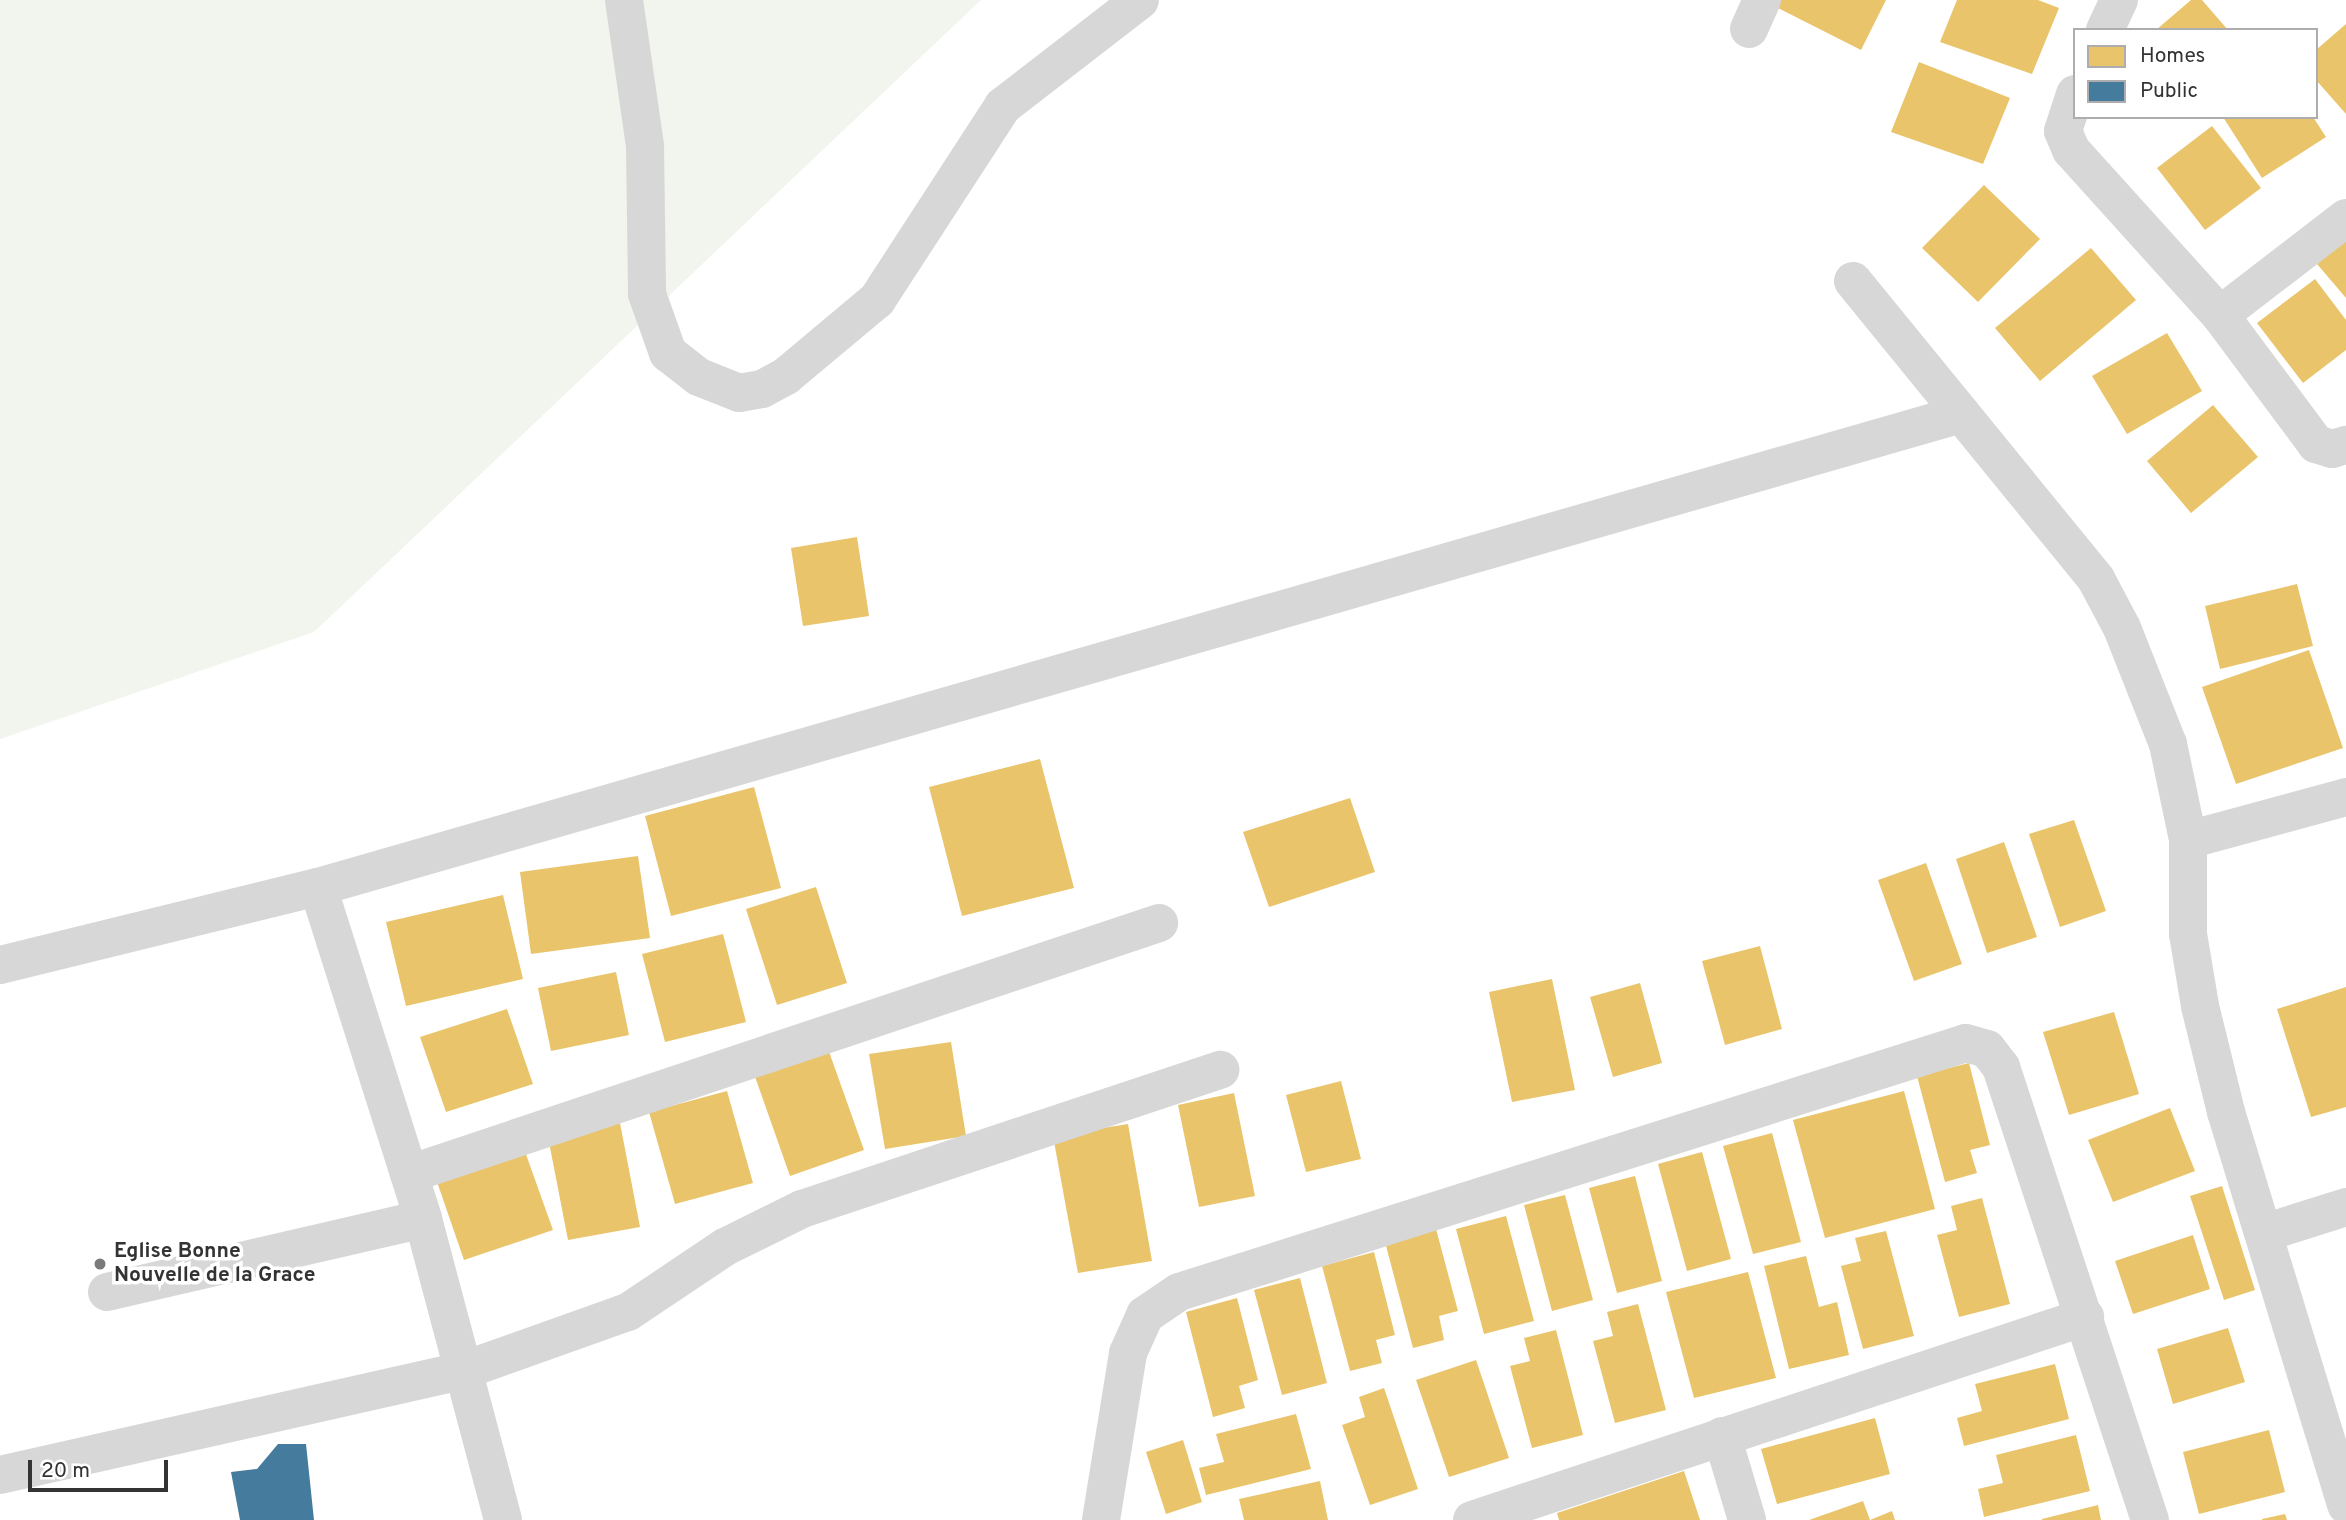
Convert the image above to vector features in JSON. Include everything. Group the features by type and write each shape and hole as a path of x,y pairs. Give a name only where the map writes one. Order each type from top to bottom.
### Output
{"street":[{"path":"624,0 645,146 647,294 668,353 699,377 739,393 762,389 786,376 877,300 1003,106 1140,0"},
{"path":"2106,28 2119,0"},
{"path":"2073,100 2063,131 2071,150 2220,315 2316,444 2332,449 2346,445"},
{"path":"2220,315 2346,218"},
{"path":"1853,281 2096,579 2122,628 2168,744 2188,840 2188,934 2200,1006 2264,1233 2346,1505"},
{"path":"0,965 318,887 1961,414"},
{"path":"2188,840 2346,797"},
{"path":"318,887 423,1219 503,1520"},
{"path":"409,1174 1159,923"},
{"path":"1101,1520 1128,1353 1145,1315 1179,1292 1966,1043 1987,1049 2001,1067 2150,1520"},
{"path":"0,1475 463,1371 628,1312 725,1247 802,1209 1220,1070"},
{"path":"2264,1233 2346,1207"},
{"path":"107,1292 423,1219"},
{"path":"1472,1520 2085,1317"},
{"path":"1722,1436 1747,1520"}],"shaded area":[{"path":"0,0 981,0 314,632 0,739"}],"building: Homes":[{"path":"1777,0 1886,0 1861,50 1774,6"},
{"path":"1957,0 2038,0 2059,8 2032,74 1940,42"},
{"path":"2191,0 2202,0 2226,28 2158,28"},
{"path":"2346,24 2346,114 2318,82 2318,48"},
{"path":"1919,62 2010,98 1983,164 1891,132"},
{"path":"2224,119 2314,119 2326,137 2262,178"},
{"path":"2212,126 2261,188 2205,230 2157,168"},
{"path":"1984,185 2040,239 1978,302 1922,248"},
{"path":"2346,240 2346,298 2317,264"},
{"path":"2091,248 2136,300 2040,381 1995,328"},
{"path":"2315,279 2346,320 2346,350 2303,383 2257,323"},
{"path":"2167,333 2202,391 2127,434 2092,376"},
{"path":"2213,405 2258,457 2191,513 2147,461"},
{"path":"857,537 869,616 803,626 791,548"},
{"path":"2297,584 2313,646 2220,669 2205,606"},
{"path":"2309,650 2343,748 2236,784 2202,687"},
{"path":"1040,759 1074,888 962,916 929,787"},
{"path":"754,787 781,888 671,916 645,816"},
{"path":"1350,798 1375,872 1269,907 1243,832"},
{"path":"2074,820 2106,911 2060,927 2029,834"},
{"path":"2004,842 2037,937 1987,953 1956,859"},
{"path":"638,856 650,938 531,954 520,872"},
{"path":"1926,863 1962,964 1914,981 1878,880"},
{"path":"816,887 847,983 777,1005 746,909"},
{"path":"503,895 523,979 406,1006 386,922"},
{"path":"723,934 746,1022 665,1042 642,954"},
{"path":"1760,946 1782,1029 1725,1045 1702,961"},
{"path":"616,972 629,1035 551,1051 538,988"},
{"path":"1552,979 1575,1090 1512,1102 1489,992"},
{"path":"1640,983 1662,1063 1613,1077 1590,997"},
{"path":"2346,987 2346,1107 2311,1117 2277,1009"},
{"path":"507,1009 533,1084 446,1112 420,1037"},
{"path":"2114,1012 2139,1094 2069,1115 2043,1032"},
{"path":"951,1042 966,1136 885,1149 869,1054"},
{"path":"827,1046 864,1150 790,1176 753,1071"},
{"path":"1969,1063 1990,1145 1970,1150 1977,1173 1945,1182 1917,1076"},
{"path":"1341,1081 1361,1159 1306,1172 1286,1095"},
{"path":"727,1091 753,1183 675,1204 649,1112"},
{"path":"1904,1091 1935,1209 1825,1238 1793,1120"},
{"path":"1234,1093 1255,1196 1199,1207 1178,1105"},
{"path":"2170,1108 2195,1171 2113,1202 2088,1140"},
{"path":"620,1123 640,1227 568,1240 548,1137"},
{"path":"1128,1124 1152,1261 1078,1273 1053,1136"},
{"path":"1772,1133 1801,1242 1753,1254 1723,1146"},
{"path":"523,1146 553,1230 464,1260 435,1176"},
{"path":"1702,1152 1731,1259 1687,1271 1658,1164"},
{"path":"1635,1176 1662,1281 1617,1293 1589,1188"},
{"path":"2222,1186 2255,1290 2224,1300 2190,1196"},
{"path":"1565,1195 1593,1300 1552,1311 1524,1205"},
{"path":"1982,1198 2010,1304 1959,1317 1937,1235 1957,1230 1951,1206"},
{"path":"1506,1216 1534,1321 1484,1334 1456,1229"},
{"path":"1436,1229 1458,1311 1439,1316 1444,1340 1413,1348 1385,1242"},
{"path":"1886,1231 1914,1336 1863,1349 1841,1266 1861,1261 1855,1238"},
{"path":"2193,1235 2210,1289 2133,1314 2115,1261"},
{"path":"1374,1252 1395,1335 1376,1340 1382,1363 1350,1371 1322,1266"},
{"path":"1806,1256 1819,1307 1837,1302 1849,1355 1789,1369 1764,1266"},
{"path":"1748,1272 1776,1378 1694,1398 1666,1292"},
{"path":"1300,1278 1327,1383 1282,1395 1254,1290"},
{"path":"1237,1298 1258,1380 1239,1386 1245,1408 1213,1417 1186,1312"},
{"path":"1638,1304 1666,1410 1615,1423 1593,1341 1613,1336 1607,1312"},
{"path":"2228,1328 2245,1382 2173,1404 2157,1349"},
{"path":"1556,1330 1583,1435 1532,1448 1510,1366 1530,1361 1524,1338"},
{"path":"1476,1360 1509,1458 1449,1477 1416,1380"},
{"path":"2055,1364 2069,1419 1964,1446 1957,1418 1982,1411 1975,1384"},
{"path":"1384,1388 1418,1489 1370,1505 1342,1425 1365,1417 1359,1397"},
{"path":"1296,1414 1311,1469 1206,1495 1199,1468 1224,1462 1216,1434"},
{"path":"1875,1418 1890,1474 1777,1504 1761,1449"},
{"path":"2269,1430 2285,1492 2199,1514 2183,1452"},
{"path":"2076,1435 2090,1491 1984,1517 1978,1489 2003,1483 1996,1455"},
{"path":"1183,1440 1202,1502 1166,1514 1146,1452"},
{"path":"1684,1471 1700,1520 1559,1520 1557,1513"},
{"path":"1320,1481 1328,1520 1244,1520 1239,1499"},
{"path":"1863,1501 1870,1520 1809,1520"},
{"path":"2098,1505 2101,1520 2042,1520 2042,1519"},
{"path":"1892,1511 1895,1520 1870,1520"},
{"path":"2285,1514 2287,1520 2262,1520 2262,1519"}],"building: Public":[{"path":"278,1444 306,1444 314,1520 240,1520 231,1472 257,1469"}],"place":[{"name":"Eglise Bonne Nouvelle de la Grace","path":"100,1264"}]}
